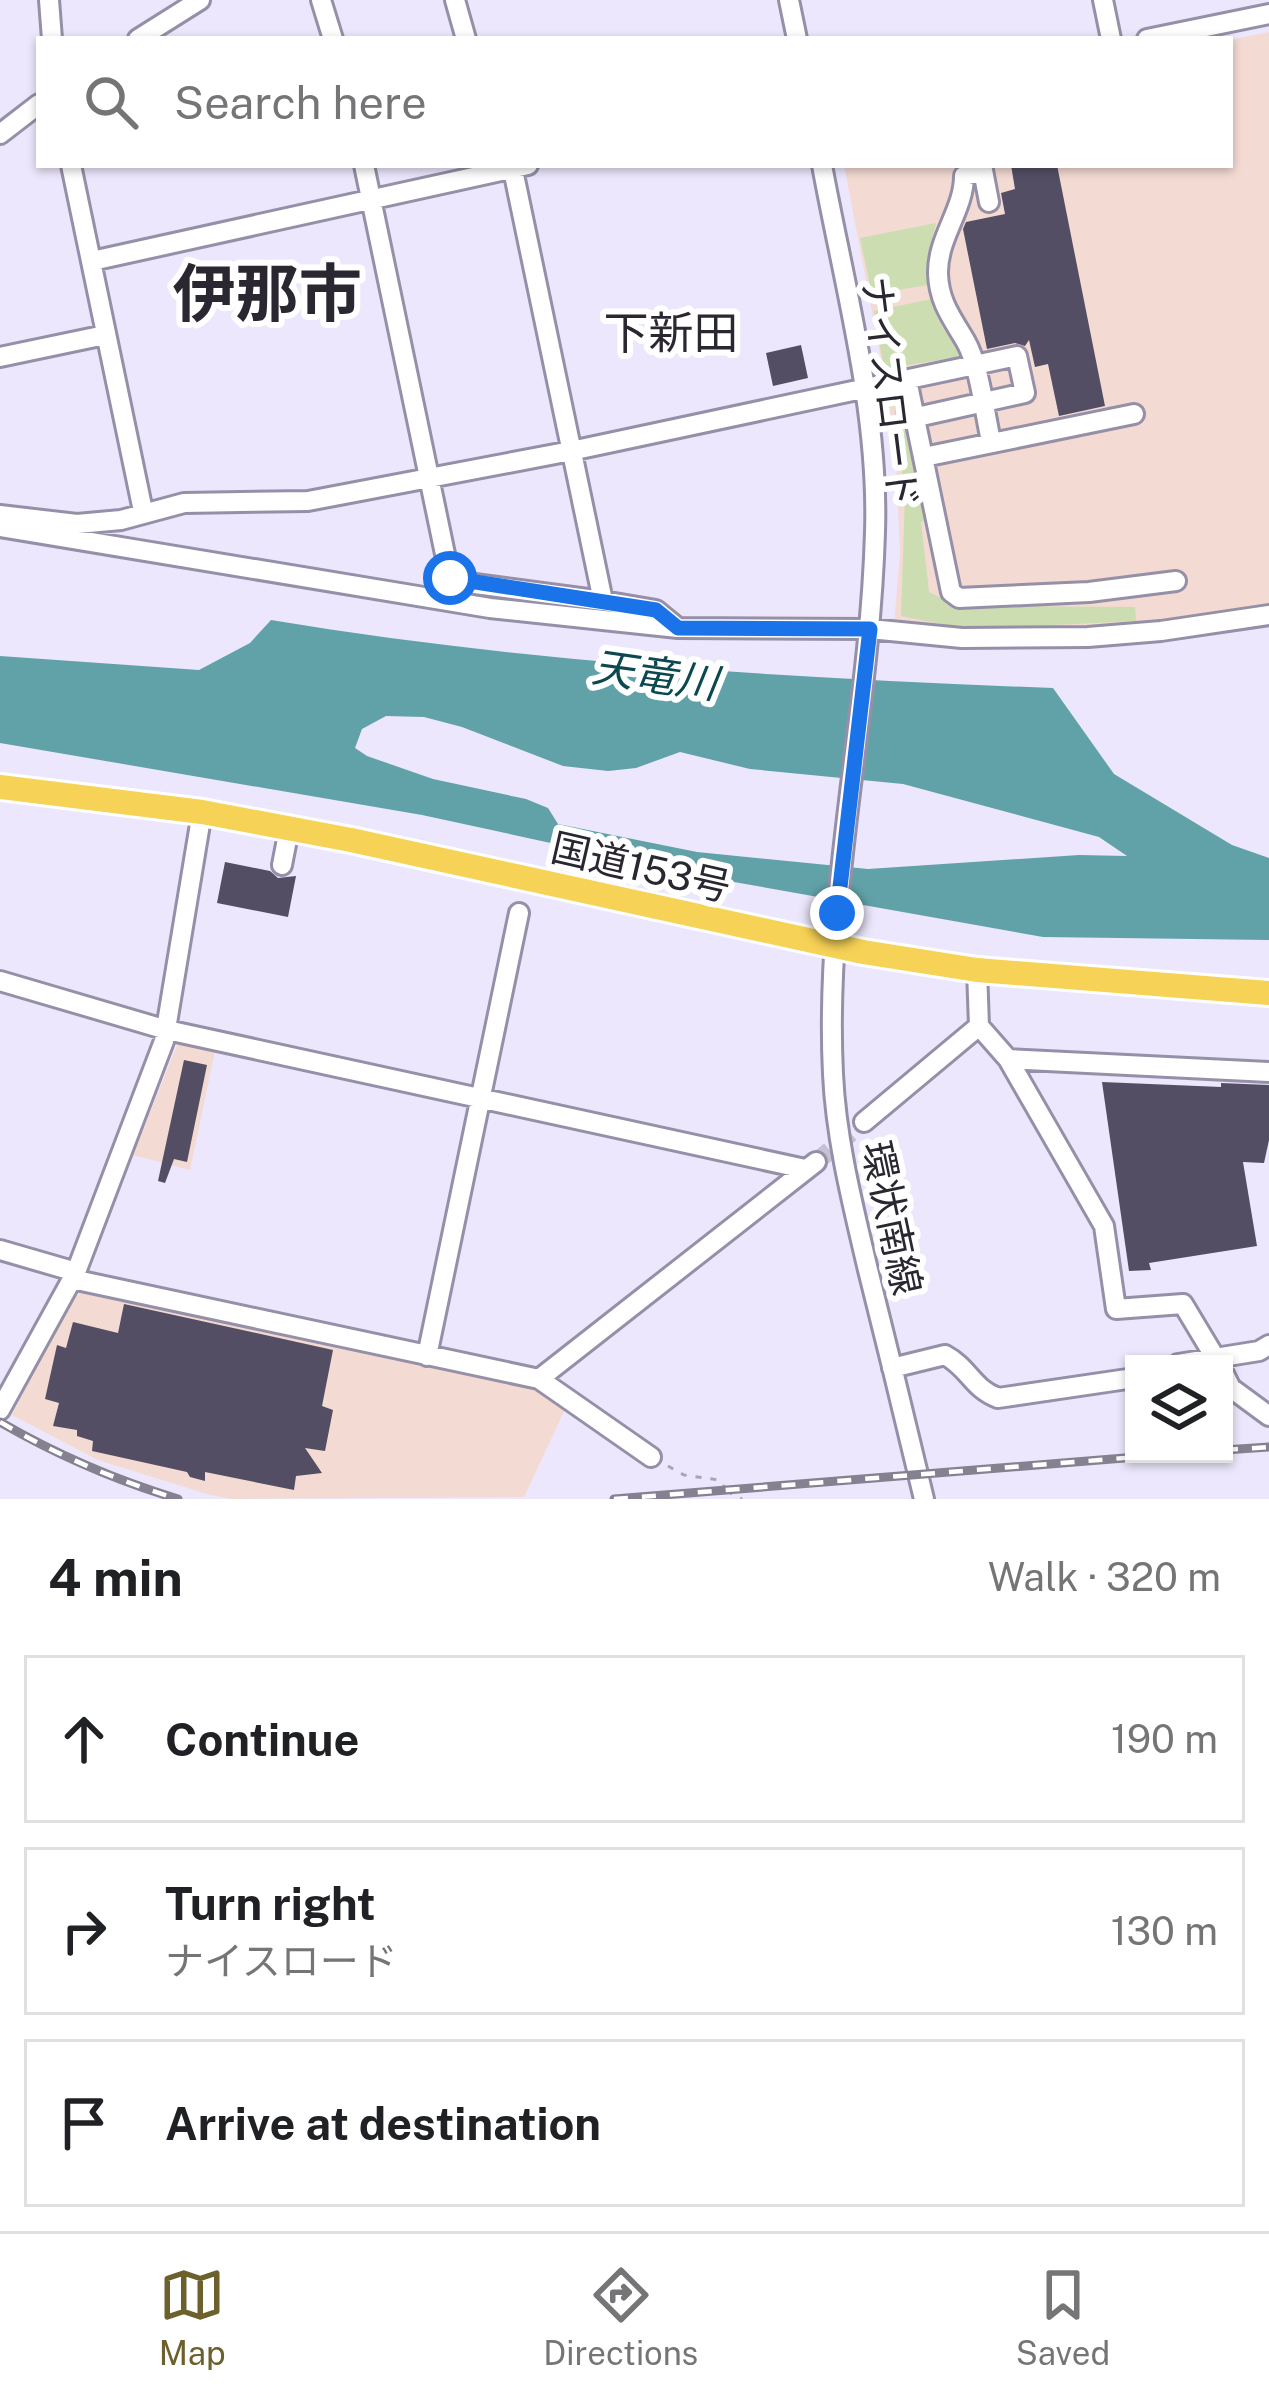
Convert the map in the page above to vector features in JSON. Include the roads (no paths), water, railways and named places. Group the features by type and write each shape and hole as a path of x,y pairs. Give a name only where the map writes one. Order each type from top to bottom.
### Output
{"highway":[{"name":"国道153号","path":"0,787 202,812 836,947 977,970 1269,993"}],"street":[{"path":"50,0 52,36"},
{"path":"143,36 200,0"},
{"path":"321,0 332,36"},
{"path":"455,0 465,36"},
{"path":"789,0 796,36"},
{"path":"1103,0 1111,36"},
{"path":"1162,36 1269,14"},
{"path":"0,134 36,106"},
{"path":"72,168 142,511"},
{"path":"365,168 450,578 656,610 678,628"},
{"path":"92,261 509,168"},
{"path":"518,168 603,601"},
{"name":"ナイスロード","path":"824,168 863,389 875,529 869,634 836,947"},
{"path":"988,202 982,168 964,176 964,190 941,244 938,269 944,308 967,343 991,441"},
{"path":"0,357 105,335"},
{"path":"0,515 77,524 121,520 184,503 308,501 571,451 1017,356 1025,393 917,417"},
{"path":"907,380 951,592 958,598 1089,592 1175,580"},
{"path":"924,457 1134,414"},
{"path":"0,527 490,608 678,628 962,638 1088,637 1161,632 1269,615"},
{"path":"0,1410 74,1275 167,1030 202,812"},
{"path":"282,865 289,829"},
{"path":"427,1356 519,913"},
{"name":"環状南線","path":"836,947 832,1034 838,1123 924,1499"},
{"path":"977,970 979,1026 1008,1059 1104,1226 1115,1309 1183,1304 1214,1355"},
{"path":"0,981 167,1030 811,1165 539,1379"},
{"path":"864,1122 979,1026"},
{"path":"1008,1059 1269,1072"},
{"path":"0,1250 74,1275 539,1379 651,1457"},
{"path":"1233,1360 1269,1346"},
{"path":"892,1369 945,1355 962,1364 980,1391 998,1398 1125,1379"},
{"path":"1233,1389 1269,1416"}],"water":[{"name":"天竜川","path":"271,620 563,658 1053,688 1114,774 1232,845 1269,858 1269,940 1043,937 717,879 422,815 0,743 0,656 199,670 250,643","holes":["386,716 424,717 563,766 608,771 636,768 680,752 750,769 903,784 1099,837 1127,856 868,869 697,852 558,824 548,808 526,799 433,779 355,748 362,729"]}],"tunnel":[{"path":"816,1162 864,1122"}],"railway":[{"path":"0,1422 87,1466 178,1499"},
{"path":"1233,1449 1269,1447"},
{"path":"614,1499 1125,1458"}],"district":[{"name":"伊那市","path":"267,294"},
{"name":"下新田","path":"671,333"}]}
